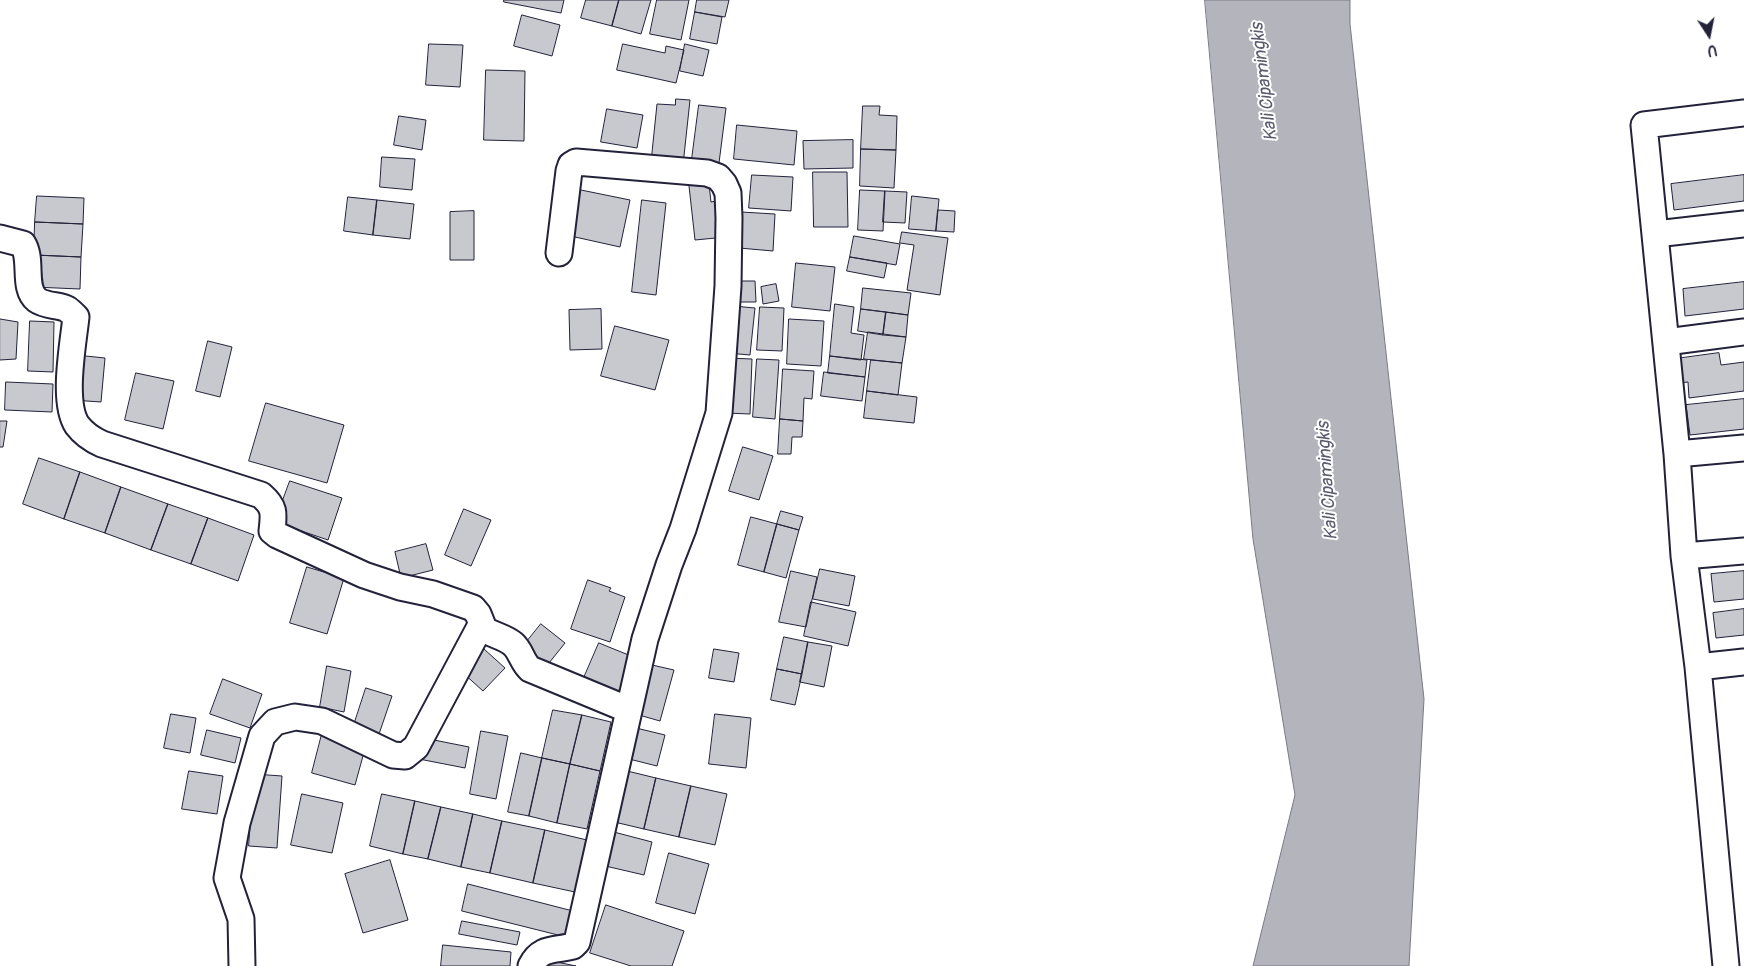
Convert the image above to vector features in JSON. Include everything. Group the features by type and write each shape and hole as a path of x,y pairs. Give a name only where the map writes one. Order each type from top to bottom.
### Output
{"street":[{"path":"1726,966 1698,667 1684,556 1677,454 1644,125 1744,113"},
{"path":"531,966 536,957 541,954 549,950 573,946 576,942 645,639 683,529 719,413 728,286 728,193 718,177 707,174 576,162 571,165 569,171 559,253"},
{"path":"1656,234 1744,224"},
{"path":"0,238 23,244 28,252 30,290 37,300 66,309 76,317 69,395 72,413 77,426 91,438 102,444 261,495 271,503 274,514 272,531 276,536 364,575 400,587 433,594 473,608 487,631 511,642 526,666 530,669 629,710"},
{"path":"1666,342 1744,332"},
{"path":"1677,454 1744,448"},
{"path":"1684,556 1744,552"},
{"path":"242,966 241,919 228,878 237,823 262,736 275,722 295,717 322,721 392,755 405,756 416,747 481,624"},
{"path":"1698,667 1744,662"}],"water":[{"name":"Kali Cipamingkis","path":"1205,0 1350,0 1350,24 1424,699 1409,966 1253,966 1295,795 1253,539"}],"building":[{"path":"504,0 564,0 561,13 504,2"},
{"path":"586,0 619,0 612,26 581,18"},
{"path":"619,0 651,0 641,34 612,26"},
{"path":"657,0 689,0 681,40 650,34"},
{"path":"697,0 729,0 725,17 695,12"},
{"path":"695,12 722,17 717,44 690,39"},
{"path":"522,15 560,25 552,56 514,46"},
{"path":"429,44 463,45 460,87 426,85"},
{"path":"623,44 665,53 666,46 684,50 676,83 617,70"},
{"path":"685,44 709,50 703,76 680,71"},
{"path":"486,70 525,71 524,141 484,140"},
{"path":"676,99 690,100 683,165 651,162 657,104 675,105"},
{"path":"699,105 726,108 719,163 692,159"},
{"path":"863,106 880,106 879,115 897,116 896,150 861,149"},
{"path":"607,109 643,115 637,148 601,142"},
{"path":"399,116 426,120 422,150 394,145"},
{"path":"737,125 797,131 794,165 734,159"},
{"path":"853,140 853,168 804,169 803,141"},
{"path":"861,149 896,150 894,188 860,186"},
{"path":"382,157 415,159 412,190 380,187"},
{"path":"813,172 847,172 848,227 814,227"},
{"path":"752,175 793,177 791,211 749,208"},
{"path":"1744,175 1744,201 1674,210 1671,184"},
{"path":"709,184 711,202 722,200 726,237 695,240 689,186"},
{"path":"576,189 630,200 620,247 566,235"},
{"path":"860,190 885,191 883,231 858,230"},
{"path":"885,191 907,192 905,223 883,222"},
{"path":"37,196 84,198 83,224 35,222"},
{"path":"912,196 939,199 936,231 909,229"},
{"path":"348,197 377,200 373,235 344,231"},
{"path":"377,200 414,204 410,239 373,235"},
{"path":"642,200 666,203 656,295 632,292"},
{"path":"938,210 955,211 954,232 936,231"},
{"path":"474,211 474,260 450,260 450,212"},
{"path":"741,212 775,214 773,251 739,248"},
{"path":"35,222 83,224 81,257 34,255"},
{"path":"902,232 948,238 940,295 907,290 914,245 900,243"},
{"path":"854,236 900,244 896,265 850,257"},
{"path":"34,255 81,257 80,289 33,287"},
{"path":"850,257 887,263 884,278 847,271"},
{"path":"796,263 835,267 830,311 792,307"},
{"path":"735,281 755,281 756,302 735,302"},
{"path":"1744,282 1744,309 1685,316 1683,289"},
{"path":"776,284 779,301 763,304 761,287"},
{"path":"863,288 911,293 908,315 861,309"},
{"path":"835,304 854,307 851,333 864,335 861,360 830,356"},
{"path":"733,306 755,308 750,355 728,353"},
{"path":"760,307 784,308 782,351 757,350"},
{"path":"601,309 602,349 570,350 569,310"},
{"path":"861,309 886,312 883,335 858,331"},
{"path":"886,312 908,315 906,337 883,335"},
{"path":"0,319 18,322 16,359 0,360"},
{"path":"789,319 824,321 821,366 787,364"},
{"path":"30,321 54,322 53,372 28,371"},
{"path":"615,326 669,340 655,390 601,376"},
{"path":"868,332 906,337 902,363 864,359"},
{"path":"208,341 232,347 220,397 196,391"},
{"path":"1719,353 1721,365 1744,362 1744,391 1689,398 1688,382 1678,383 1675,359"},
{"path":"76,355 105,358 101,402 72,400"},
{"path":"830,356 867,360 865,377 828,373"},
{"path":"727,358 752,359 750,414 725,413"},
{"path":"757,359 779,360 775,419 753,417"},
{"path":"871,360 902,363 898,395 867,391"},
{"path":"783,369 814,371 812,399 804,398 803,421 780,419"},
{"path":"824,372 865,377 862,401 821,396"},
{"path":"136,373 174,381 163,429 125,420"},
{"path":"6,382 53,384 52,412 5,410"},
{"path":"867,391 917,397 914,423 864,418"},
{"path":"1744,399 1744,429 1690,435 1686,405"},
{"path":"266,403 344,425 327,483 249,461"},
{"path":"780,419 803,421 802,437 792,437 791,454 778,454"},
{"path":"0,421 7,421 3,447 0,447"},
{"path":"743,447 773,456 759,500 729,491"},
{"path":"39,458 80,472 64,519 23,504"},
{"path":"80,472 121,487 105,533 64,519"},
{"path":"290,481 342,498 328,540 275,522"},
{"path":"121,487 168,504 151,550 105,533"},
{"path":"168,504 208,518 191,564 151,550"},
{"path":"464,509 491,520 471,566 445,555"},
{"path":"781,511 803,517 799,530 777,524"},
{"path":"751,517 777,524 764,572 738,565"},
{"path":"208,518 254,535 238,581 191,564"},
{"path":"777,524 799,530 786,578 764,572"},
{"path":"426,544 433,570 401,578 395,552"},
{"path":"307,567 344,578 327,634 290,623"},
{"path":"820,569 855,576 849,606 813,599"},
{"path":"791,571 817,577 806,627 779,622"},
{"path":"1744,571 1744,599 1714,602 1711,574"},
{"path":"588,580 611,588 609,591 625,597 610,642 571,629"},
{"path":"811,602 856,612 848,646 804,636"},
{"path":"1744,609 1744,635 1716,638 1713,613"},
{"path":"541,624 565,643 545,668 521,649"},
{"path":"784,637 808,642 802,674 777,669"},
{"path":"808,642 832,646 824,687 800,682"},
{"path":"599,643 636,658 619,696 583,680"},
{"path":"484,649 505,668 483,691 462,672"},
{"path":"714,649 739,653 734,682 709,678"},
{"path":"652,665 674,670 660,721 639,715"},
{"path":"327,666 351,671 344,712 320,707"},
{"path":"777,669 802,674 795,705 771,700"},
{"path":"223,679 262,694 250,728 210,714"},
{"path":"366,688 392,696 378,737 353,728"},
{"path":"553,710 582,715 570,764 542,758"},
{"path":"171,714 196,718 190,753 164,748"},
{"path":"715,714 751,718 746,768 709,764"},
{"path":"582,715 611,722 600,771 570,764"},
{"path":"632,727 665,735 657,766 625,758"},
{"path":"207,730 241,738 235,763 201,755"},
{"path":"481,731 508,736 496,799 470,794"},
{"path":"322,734 366,745 355,785 312,773"},
{"path":"424,738 469,747 465,768 419,759"},
{"path":"521,753 542,758 529,816 508,812"},
{"path":"542,758 570,764 557,823 529,816"},
{"path":"570,764 600,771 587,829 557,823"},
{"path":"623,770 656,778 644,829 610,821"},
{"path":"189,771 223,776 217,814 182,809"},
{"path":"254,774 282,776 277,848 249,846"},
{"path":"656,778 691,786 679,837 644,829"},
{"path":"691,786 727,794 715,845 679,837"},
{"path":"302,794 343,803 332,853 291,845"},
{"path":"382,794 415,801 403,854 370,846"},
{"path":"415,801 441,807 428,859 403,854"},
{"path":"441,807 473,814 461,867 428,859"},
{"path":"473,814 502,821 490,873 461,867"},
{"path":"502,821 545,830 533,883 490,873"},
{"path":"545,830 587,840 575,892 533,883"},
{"path":"610,831 652,842 644,875 601,865"},
{"path":"669,853 709,864 695,914 656,903"},
{"path":"390,860 408,920 363,933 345,874"},
{"path":"468,884 573,911 566,937 462,911"},
{"path":"606,905 684,931 672,966 631,966 590,953"},
{"path":"462,921 520,932 517,945 459,934"},
{"path":"443,945 511,952 510,966 441,966"},
{"path":"537,958 576,966 536,966"}]}
